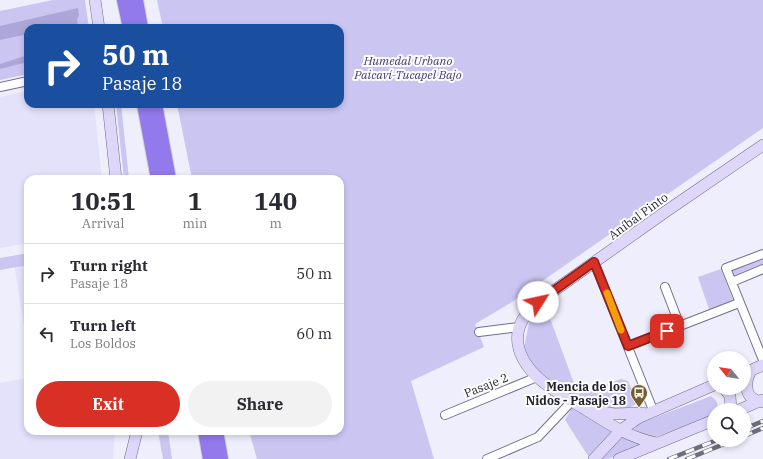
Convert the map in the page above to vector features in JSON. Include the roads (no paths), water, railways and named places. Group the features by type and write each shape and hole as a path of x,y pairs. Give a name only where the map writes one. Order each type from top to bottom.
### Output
{"highway":[{"path":"124,0 129,24"},
{"path":"136,0 140,24"},
{"path":"145,108 157,175"},
{"path":"156,108 168,175"},
{"path":"206,435 210,459"},
{"path":"217,435 221,459"}],"street":[{"path":"95,0 98,24"},
{"path":"0,86 24,82"},
{"path":"108,108 116,175"},
{"name":"Aníbal Pinto","path":"519,327 523,317 529,309 538,302 763,145"},
{"path":"763,254 726,268 763,360"},
{"path":"594,262 653,410"},
{"path":"732,282 763,269"},
{"path":"665,287 680,326"},
{"path":"628,346 740,303"},
{"path":"479,332 519,327 517,339 519,349 527,366 537,377 554,390 621,430 636,438 656,443"},
{"path":"751,370 763,365"},
{"name":"Pasaje 2","path":"445,415 537,377"},
{"path":"594,459 621,430 638,418 653,410 707,388"},
{"path":"750,395 752,399 761,401"},
{"path":"487,459 538,437 572,401"},
{"path":"751,405 761,401"},
{"path":"584,408 605,413 622,414 642,413 653,410"},
{"path":"618,459 707,423"},
{"path":"130,459 136,435"}],"railway":[{"path":"751,426 763,421"},
{"path":"751,433 763,428"},
{"path":"669,459 707,444"},
{"path":"687,459 717,447"}],"place":[{"name":"Mencia de los Nidos - Pasaje 18","path":"639,408"}],"park label":[{"name":"Humedal Urbano Paicaví-Tucapel Bajo","path":"408,67"}]}
